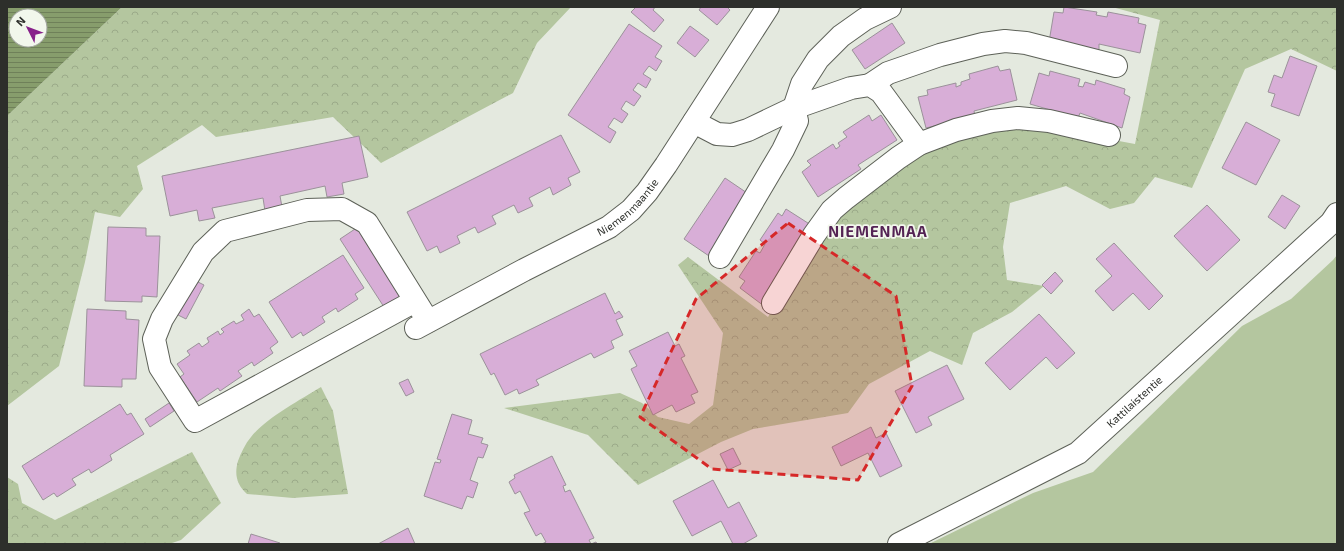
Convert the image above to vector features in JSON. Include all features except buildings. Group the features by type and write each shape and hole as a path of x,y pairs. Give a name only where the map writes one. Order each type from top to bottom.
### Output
{"street":[{"name":"Niemenmaantie","path":"415,301 421,325 609,227 631,210 648,192 768,7"},
{"path":"720,257 783,150 797,121 794,108 802,84 818,60 841,36 865,19 890,7"},
{"path":"694,122 717,134 732,135 748,130 794,108 851,88 870,85 888,73 940,55 983,44 1005,41 1026,43 1116,66"},
{"path":"870,85 881,92 918,144"},
{"path":"773,303 814,235 832,210 918,144 956,130 992,121 1018,118 1049,121 1109,135"},
{"path":"342,209 367,222 415,301 195,421 160,367 154,339 162,320 203,252 225,231 307,210 342,209"},
{"name":"Kattilaistentie","path":"899,544 1078,453 1331,223 1337,214"}],"highlighted area":[{"path":"788,223 896,296 912,386 858,480 712,469 640,417 696,299"}],"green space":[{"path":"122,7 571,7 537,43 513,93 381,163 333,117 216,137 202,125 137,166 143,189 120,217 95,212 85,262 59,366 7,406 7,116"},
{"path":"1112,7 1337,7 1337,71 1291,49 1245,69 1192,188 1155,177 1134,203 1110,209 1066,186 1010,203 1003,247 1007,280 1044,286 1012,312 973,333 962,365 930,351 869,384 848,413 753,429 721,442 638,485 588,435 504,408 620,393 642,403 658,417 689,424 713,405 723,333 678,265 688,257 768,317 822,230 897,164 992,126 1044,127 1135,144 1160,20"},
{"path":"1337,255 1337,544 929,544 1033,493 1093,472 1242,326 1291,299"},
{"path":"321,387 333,411 348,494 293,498 247,494 237,479 236,471 238,461 251,437 274,416"},
{"path":"192,452 221,503 181,540 169,544 7,544 7,477 18,484 22,503 55,520"}],"shaded area":[{"path":"7,7 122,7 7,116"}],"district":[{"name":"NIEMENMAA","path":"878,232"}]}
